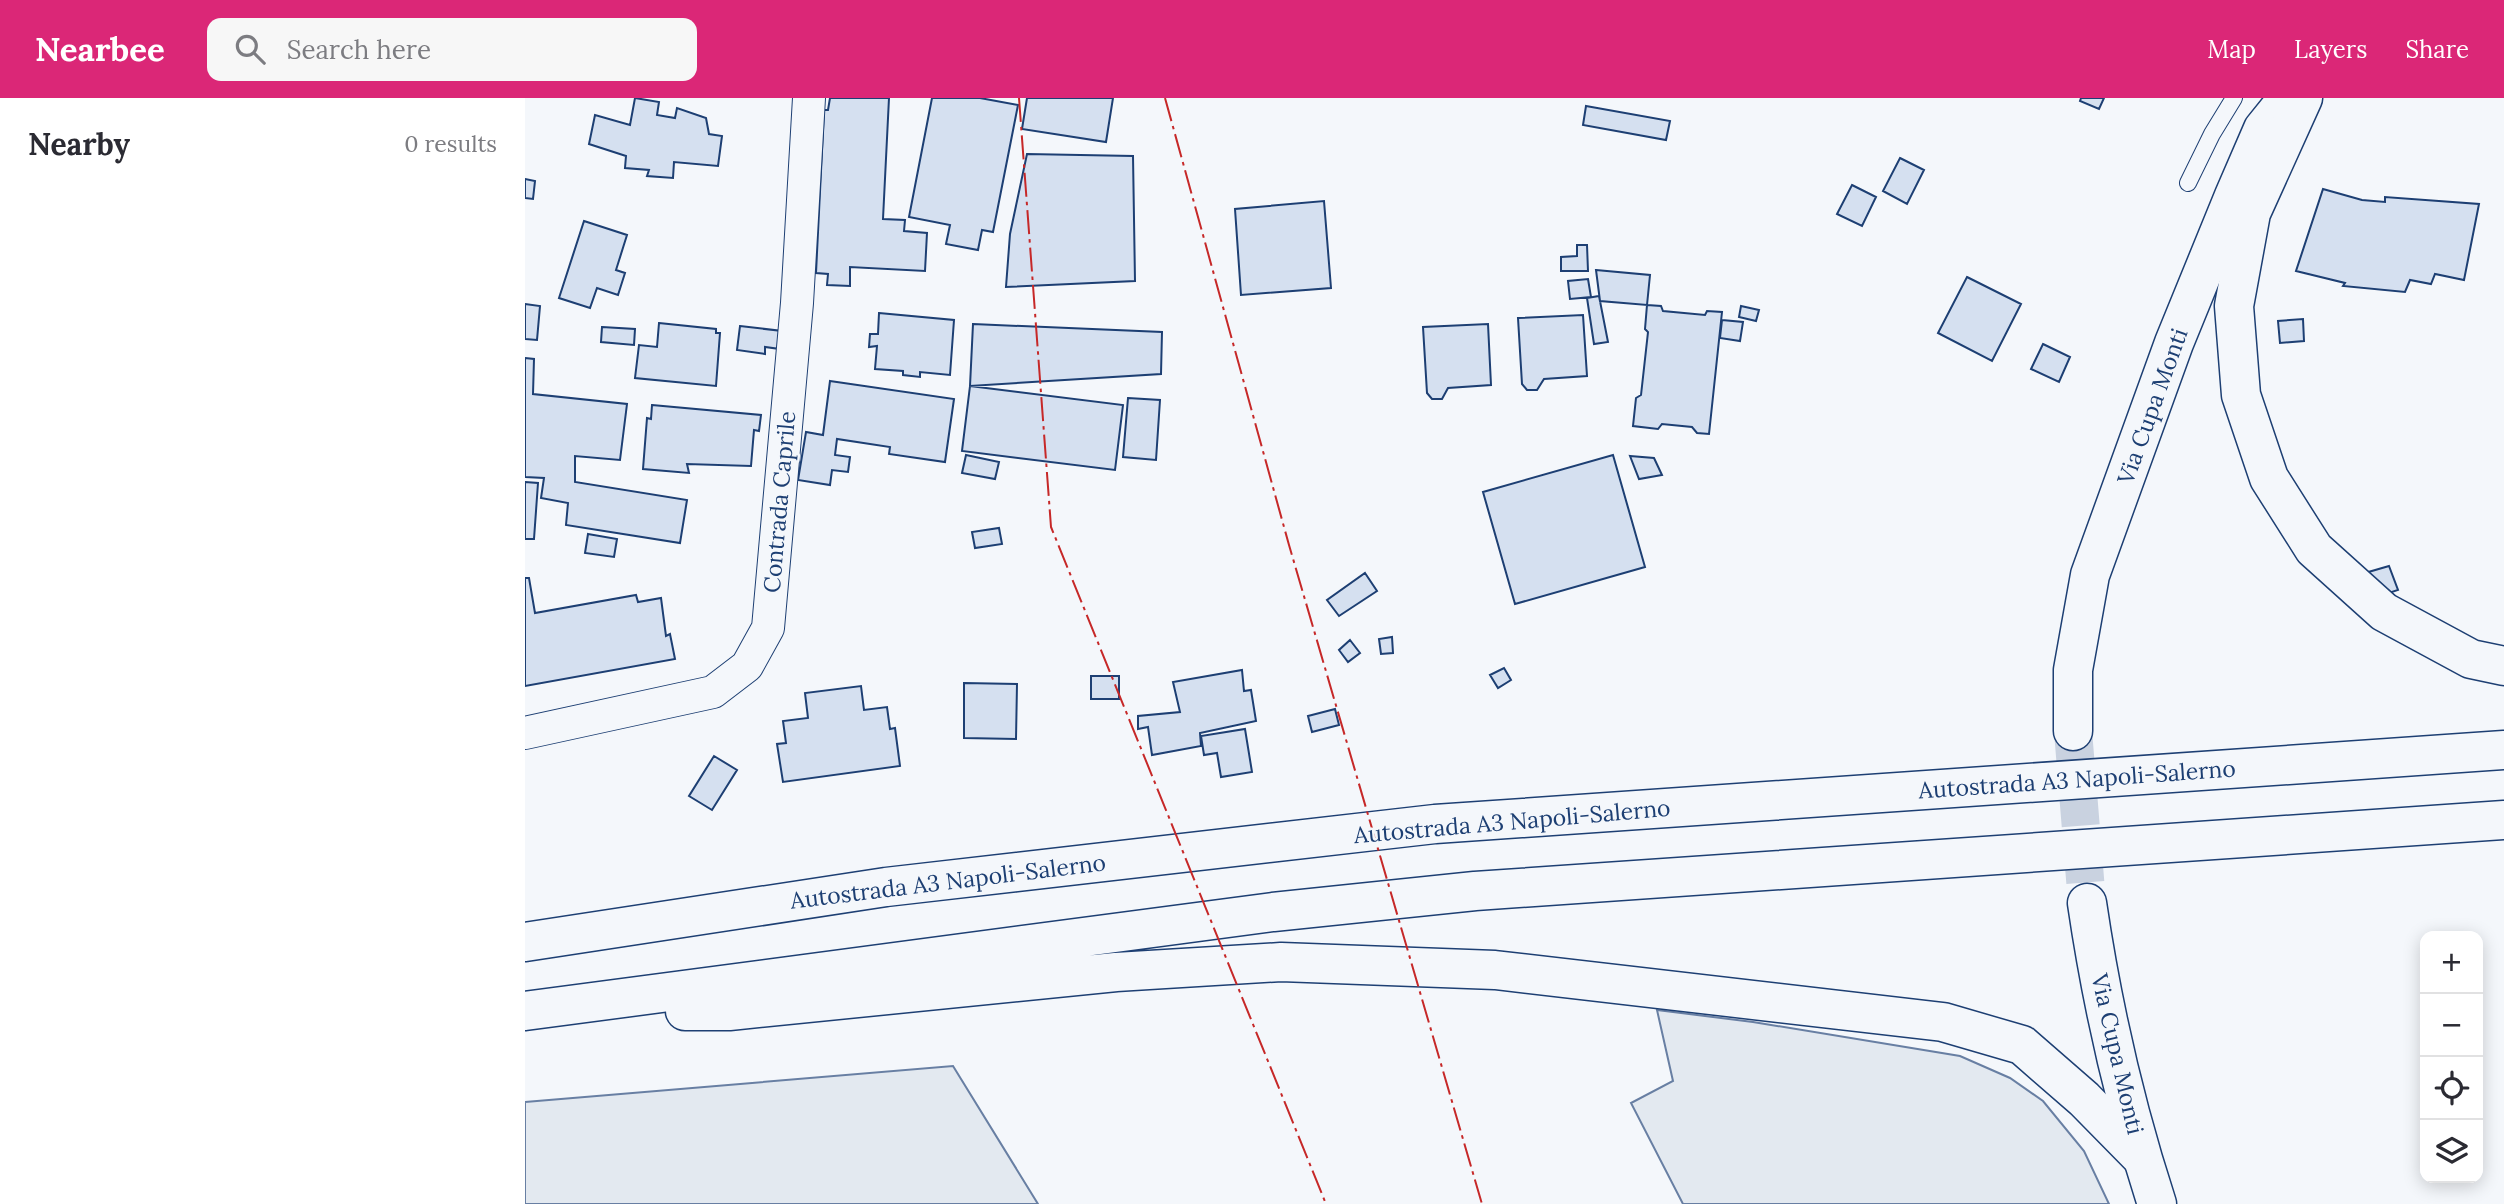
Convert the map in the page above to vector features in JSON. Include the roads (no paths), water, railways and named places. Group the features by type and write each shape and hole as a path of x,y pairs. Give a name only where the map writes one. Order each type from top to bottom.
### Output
{"main road":[{"name":"Via Cupa Monti","path":"2073,731 2073,670 2090,575 2174,343 2234,196 2263,129 2288,98"},
{"path":"2303,98 2251,213 2234,306 2241,395 2269,478 2314,549 2384,611 2471,659 2504,666"},
{"name":"Autostrada A3 Napoli-Salerno","path":"525,942 886,887 1435,824 2504,750"},
{"path":"525,1011 1273,912 1475,891 2504,820"},
{"name":"Via Cupa Monti","path":"2087,903 2098,980 2142,1158 2157,1204"},
{"path":"525,1011 729,1011 1116,972 1280,962 1495,970 1943,1022 2022,1045 2084,1099 2142,1158"}],"street":[{"name":"Contrada Caprile","path":"525,733 713,692 747,666 768,628 797,303 809,98"}],"lane":[{"path":"2189,183 2212,134 2234,98"}],"tunnel":[{"path":"2073,731 2087,903"}]}
